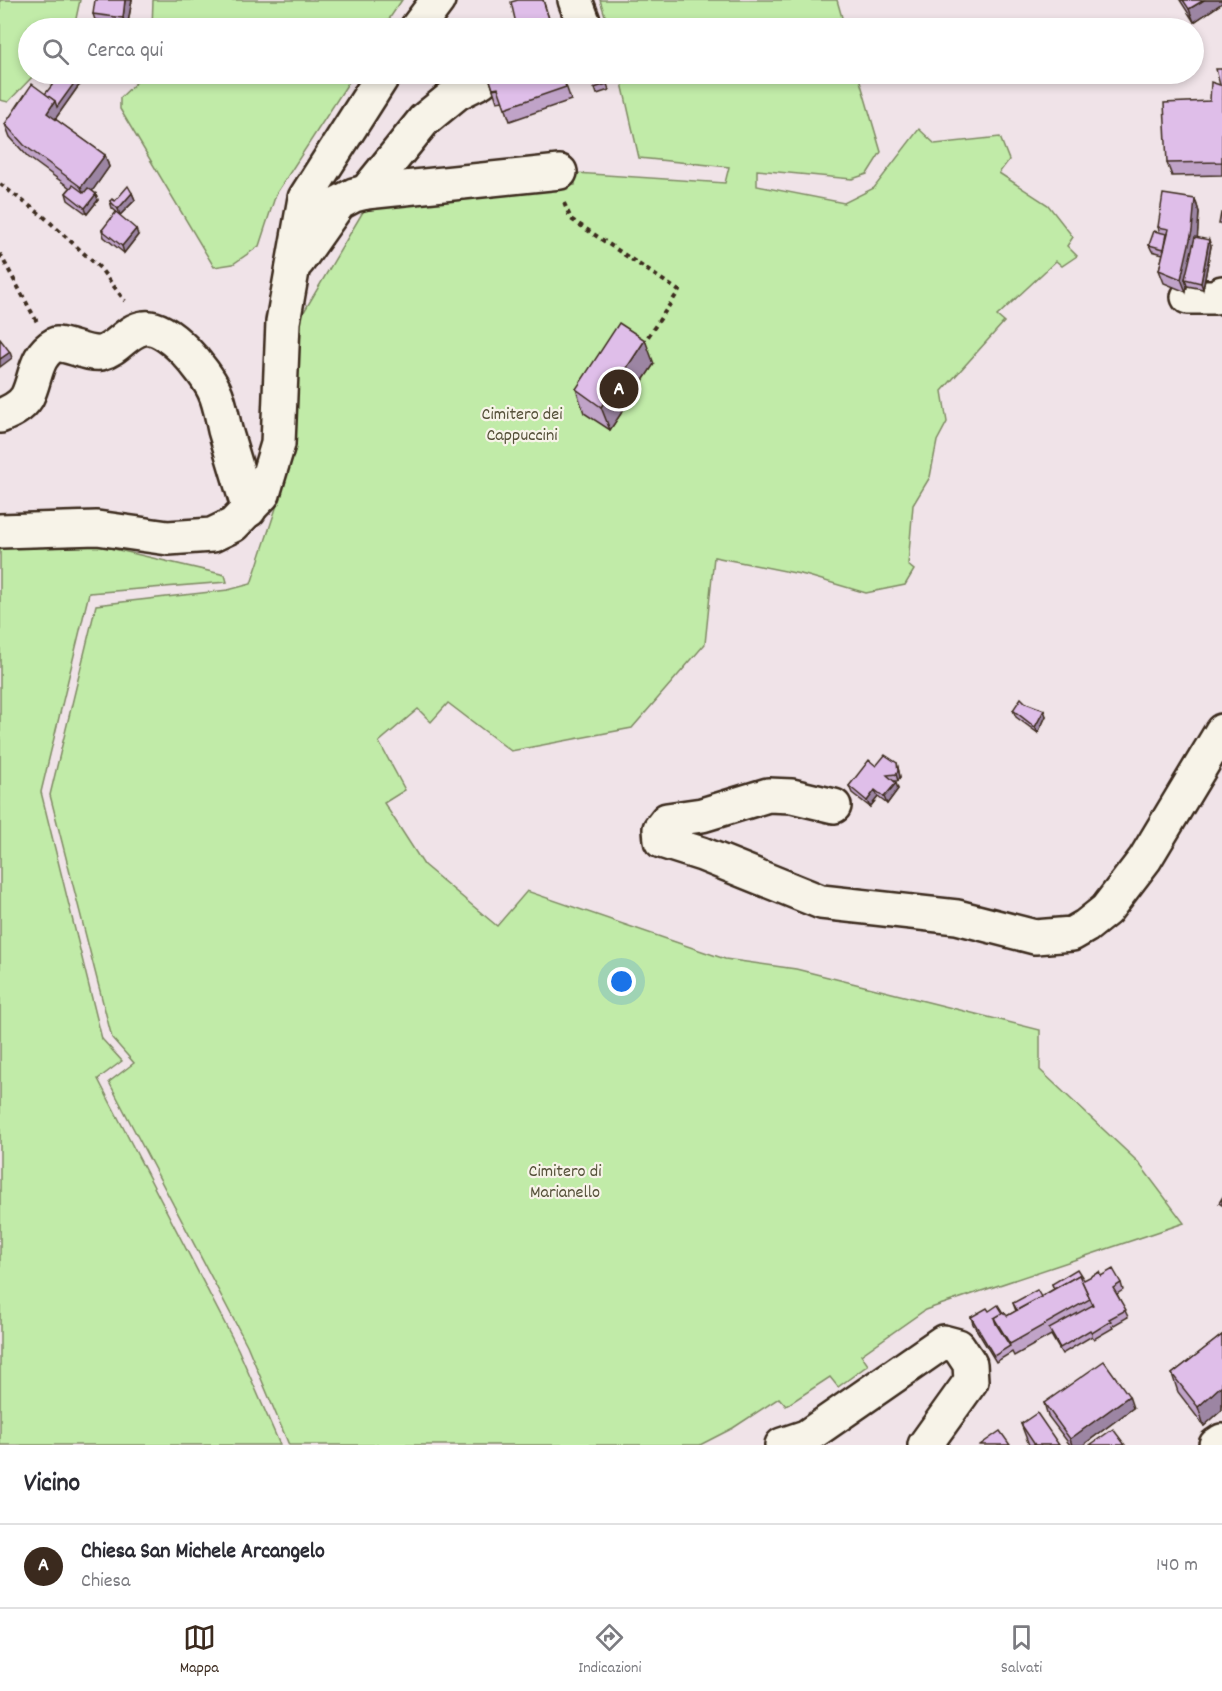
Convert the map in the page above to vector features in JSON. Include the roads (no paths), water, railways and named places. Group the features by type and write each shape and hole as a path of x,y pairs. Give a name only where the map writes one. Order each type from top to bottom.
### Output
{"street":[{"path":"424,18 438,0"},
{"path":"0,531 97,528 168,538 212,535 233,525 263,494 278,444 283,322 305,198 378,84"},
{"path":"366,192 424,120 457,93 474,84"},
{"path":"293,269 339,203 354,195 560,172"},
{"path":"1188,297 1215,297 1222,293"},
{"path":"0,416 13,411 26,398 42,354 56,344 95,353 112,348 129,333 146,327 163,333 186,351 214,390 249,510"},
{"path":"834,806 792,796 768,795 702,815 667,820 660,829 661,841 702,854 821,902 957,917 1035,937 1071,934 1086,926 1106,910 1145,859 1222,731"},
{"path":"782,1445 806,1437 943,1342 958,1346 970,1364 971,1381 925,1445"},
{"path":"1216,1445 1222,1441"}],"place":[{"name":"Chiesa San Michele Arcangelo","path":"619,389"}],"park label":[{"name":"Cimitero dei Cappuccini","path":"522,425"},
{"name":"Cimitero di Marianello","path":"565,1182"}]}
